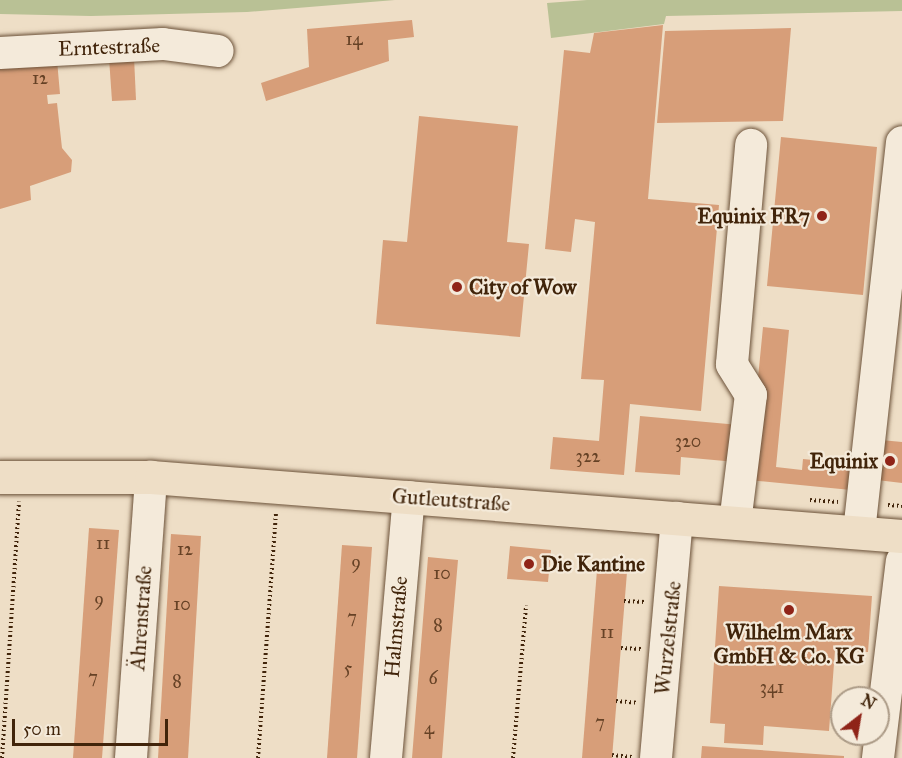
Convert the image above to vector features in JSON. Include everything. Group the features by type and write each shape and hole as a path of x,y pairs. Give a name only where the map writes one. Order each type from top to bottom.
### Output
{"main road":[{"name":"Gutleutstraße","path":"10,489 151,477 902,536"}],"street":[{"name":"Erntestraße","path":"0,52 163,44 218,51"},
{"path":"859,532 902,142"},
{"path":"735,523 750,395 732,364 751,145"},
{"name":"Ährenstraße","path":"131,758 151,477"},
{"name":"Halmstraße","path":"386,758 409,497"},
{"name":"Wurzelstraße","path":"656,758 678,518"},
{"path":"878,758 902,561"}],"path":[{"path":"2,758 10,489"},
{"path":"258,758 276,512"},
{"path":"624,600 652,602"},
{"path":"513,758 526,606"},
{"path":"621,648 648,650"},
{"path":"616,701 644,704"},
{"path":"612,755 640,758"}],"green space":[{"path":"0,0 395,0 247,12 91,16 0,14"},
{"path":"587,0 902,0 902,11 666,16 664,24 551,38 547,3"}],"building":[{"path":"412,20 414,37 388,40 389,61 266,101 261,83 309,67 307,29"},
{"path":"663,25 648,199 719,205 701,411 630,404 624,475 550,469 553,437 599,441 604,380 581,379 595,222 575,219 571,252 545,249 564,50 590,53 594,33"},
{"path":"791,28 783,121 657,123 665,31"},
{"path":"134,57 136,100 112,101 109,58"},
{"path":"57,60 60,94 47,95 48,104 57,103 62,148 72,160 71,172 30,186 31,200 0,209 0,64"},
{"path":"419,116 518,126 507,242 529,244 520,337 376,324 383,240 407,242"},
{"name":"Equinix FR7","path":"781,137 877,147 863,295 767,286"},
{"path":"763,327 789,330 776,467 802,470 803,459 854,464 851,490 748,480"},
{"path":"640,416 739,425 736,462 681,457 680,475 635,472"},
{"name":"Equinix","path":"881,440 902,442 902,483 877,480"},
{"path":"89,528 119,530 102,758 73,758"},
{"path":"171,534 201,536 188,758 158,758"},
{"path":"342,545 372,547 357,758 327,758"},
{"name":"Die Kantine","path":"510,546 551,550 548,582 507,579"},
{"path":"428,557 458,560 442,758 412,758"},
{"path":"597,570 627,572 612,758 582,758"},
{"path":"719,586 872,596 868,652 835,650 832,686 830,686 829,731 764,726 763,745 724,743 725,724 710,723"},
{"path":"702,746 844,756 844,758 701,758"}],"place":[{"name":"Equinix FR7","path":"822,216"},
{"name":"City of Wow","path":"457,287"},
{"name":"Equinix","path":"890,461"},
{"name":"Die Kantine","path":"529,564"},
{"name":"Wilhelm Marx GmbH & Co. KG","path":"789,610"}]}
